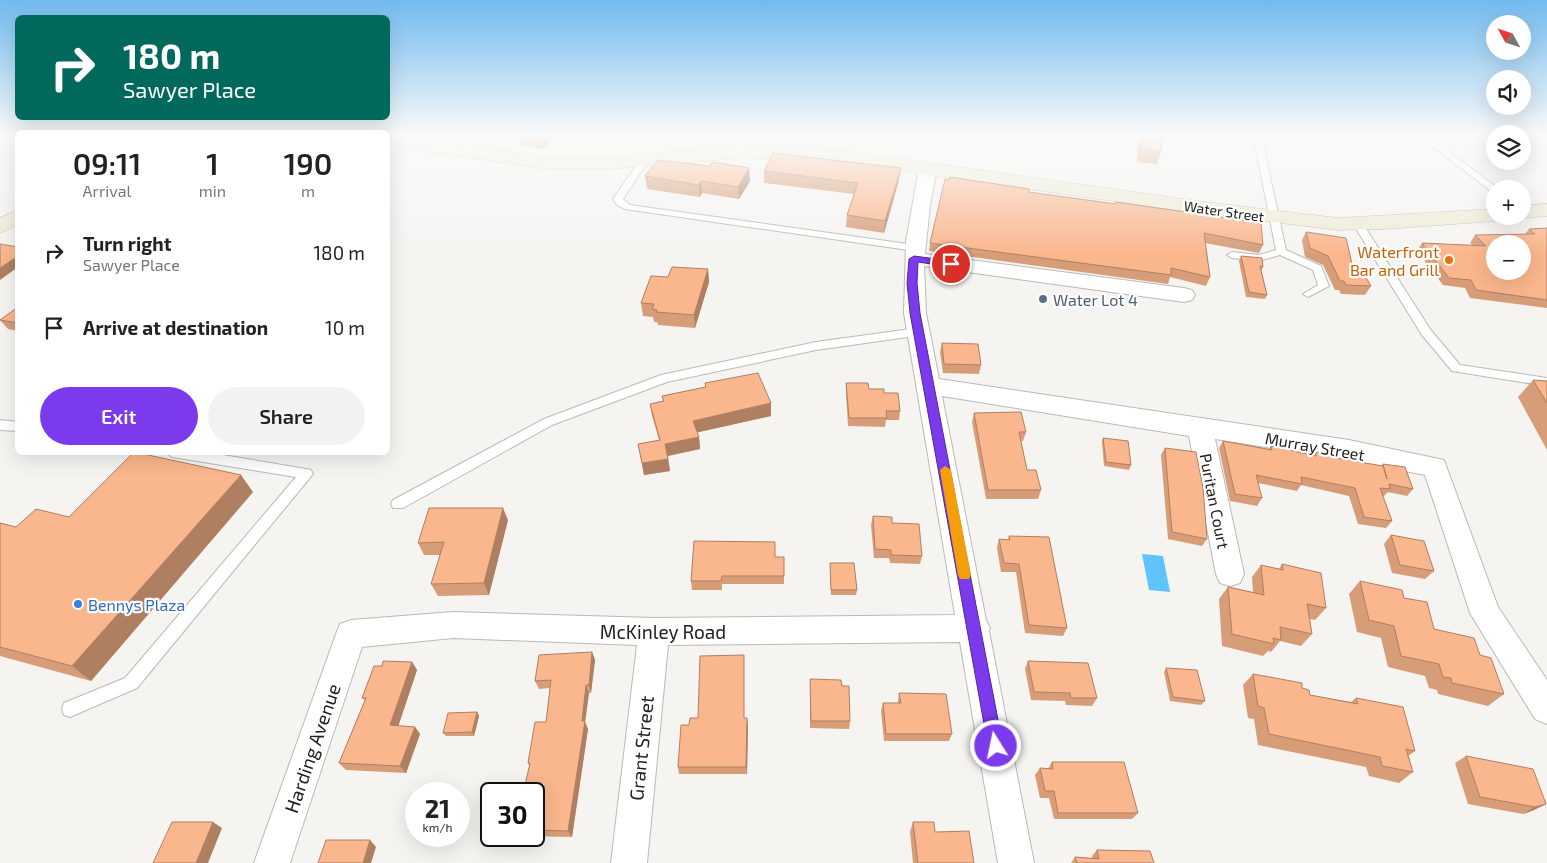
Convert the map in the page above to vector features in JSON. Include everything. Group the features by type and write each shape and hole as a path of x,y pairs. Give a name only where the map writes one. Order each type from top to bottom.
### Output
{"main road":[{"name":"Water Street","path":"972,175 1273,218 1358,224 1486,215"},
{"path":"1531,211 1547,210"},
{"path":"0,227 15,218"}],"street":[{"path":"926,175 921,198 912,283 918,332 930,386 975,628 1016,863"},
{"path":"915,254 1184,295"},
{"name":"Murray Street","path":"930,386 1016,401 1349,450 1435,467 1485,613 1547,708"},
{"name":"Puritan Court","path":"1200,428 1230,574"},
{"name":"McKinley Road","path":"351,634 453,625 654,632 975,628"},
{"name":"Grant Street","path":"629,863 654,632"},
{"name":"Harding Avenue","path":"272,863 351,634"}],"lane":[{"path":"634,175 618,199 620,203 628,207 915,254"},
{"path":"1265,175 1281,252"},
{"path":"1475,175 1486,183"},
{"path":"1358,224 1426,332 1456,368 1547,382"},
{"path":"1232,255 1259,258 1281,252 1317,268 1324,286 1308,294"},
{"path":"398,504 548,422 665,378 816,346 918,332"},
{"path":"0,425 15,427"},
{"path":"70,709 131,683 306,474 190,455"}],"water":[{"path":"1142,554 1163,556 1170,592 1149,590"}],"building":[{"path":"745,175 738,187 701,181 699,185 645,176"},
{"path":"797,175 899,175 885,221 847,215 858,183"},
{"path":"950,177 1029,189 1029,192 1116,204 1116,202 1261,223 1263,245 1204,233 1210,277 1171,268 1171,275 930,243 945,179 949,180"},
{"path":"1547,228 1547,300 1476,290 1471,280 1449,278 1422,243 1486,246 1475,235 1535,234 1529,229"},
{"path":"1306,232 1346,238 1352,264 1358,264 1371,286 1346,285 1344,281 1340,281 1328,256 1310,248"},
{"path":"0,244 15,246 15,258 0,268"},
{"path":"1241,256 1262,258 1263,267 1260,266 1267,295 1249,292"},
{"path":"672,267 708,269 694,315 656,312 657,310 652,309 654,304 641,303 651,276 668,277"},
{"path":"15,309 15,322 0,320"},
{"path":"942,343 978,344 981,365 944,364"},
{"path":"758,373 771,403 693,421 699,437 665,444 668,459 642,463 638,444 660,440 650,404 664,401 662,396 706,387 705,383"},
{"path":"1533,380 1547,381 1547,403"},
{"path":"846,383 868,383 869,389 884,389 884,393 898,393 900,411 886,411 887,418 849,418"},
{"path":"1021,412 1026,432 1019,432 1027,470 1036,470 1041,490 988,490 974,413"},
{"path":"1103,438 1128,441 1131,465 1106,462"},
{"path":"1223,441 1272,450 1271,446 1316,456 1316,452 1335,456 1336,458 1383,466 1387,479 1383,464 1405,467 1413,489 1389,484 1390,489 1380,488 1392,521 1364,517 1355,488 1301,477 1302,484 1256,475 1262,498 1235,494"},
{"path":"1165,448 1196,452 1203,488 1207,539 1172,532"},
{"name":"Bennys Plaza","path":"131,455 148,455 241,475 72,666 0,647 0,523 16,527 36,509 69,517"},
{"path":"429,508 503,508 484,583 431,584 444,542 418,543"},
{"path":"873,516 892,517 892,523 919,524 922,556 891,555 891,550 875,549"},
{"path":"1391,535 1424,541 1434,571 1400,565"},
{"path":"1009,536 1049,537 1067,628 1029,625 1019,564 1004,563 999,539 1010,540"},
{"path":"694,541 775,542 775,557 784,557 784,576 722,576 721,581 691,581"},
{"path":"830,563 854,563 857,590 831,590"},
{"path":"1282,564 1321,573 1326,608 1307,604 1312,634 1280,627 1281,640 1273,638 1274,644 1232,634 1228,587 1264,595 1261,565 1283,570"},
{"path":"1360,581 1402,590 1404,598 1427,602 1434,629 1474,638 1480,655 1491,658 1504,694 1452,683 1451,678 1443,677 1439,664 1401,656 1394,626 1369,620"},
{"path":"592,652 589,685 586,685 582,721 585,721 568,831 545,830 545,782 526,782 535,722 546,722 551,680 535,681 539,655"},
{"path":"744,655 744,718 747,718 746,767 678,767 681,725 689,725 690,718 698,718 700,656"},
{"path":"383,661 412,662 390,725 415,727 400,766 339,763 366,698 362,698 374,666 382,666"},
{"path":"1028,661 1088,663 1097,698 1071,698 1070,693 1034,692"},
{"path":"1166,668 1197,670 1205,701 1173,697"},
{"path":"1253,674 1302,683 1302,688 1309,690 1310,695 1358,704 1356,698 1403,707 1415,751 1406,749 1413,772 1382,766 1380,757 1269,734 1264,708 1258,706"},
{"path":"810,679 841,680 842,686 849,686 850,721 811,721"},
{"path":"899,693 946,694 952,734 886,734 883,703 901,703"},
{"path":"477,712 472,732 443,733 448,713"},
{"path":"1466,756 1533,769 1546,804 1535,807 1480,797"},
{"path":"1052,762 1124,762 1138,813 1058,813 1054,791 1045,791 1040,768 1053,769"},
{"path":"172,822 213,822 196,863 153,863"},
{"path":"913,822 934,822 935,832 969,831 974,863 918,863"},
{"path":"326,840 370,840 363,863 318,863"},
{"path":"1097,850 1150,851 1154,863 1077,863 1075,857 1099,859"}],"slow traffic":[{"path":"945,470 965,575"}],"place":[{"name":"Waterfront Bar and Grill","path":"1449,260"},
{"name":"Water Lot 4","path":"1043,299"},
{"name":"Bennys Plaza","path":"78,604"}],"route":[{"path":"951,264 914,259 912,283 915,313 996,746"}]}
